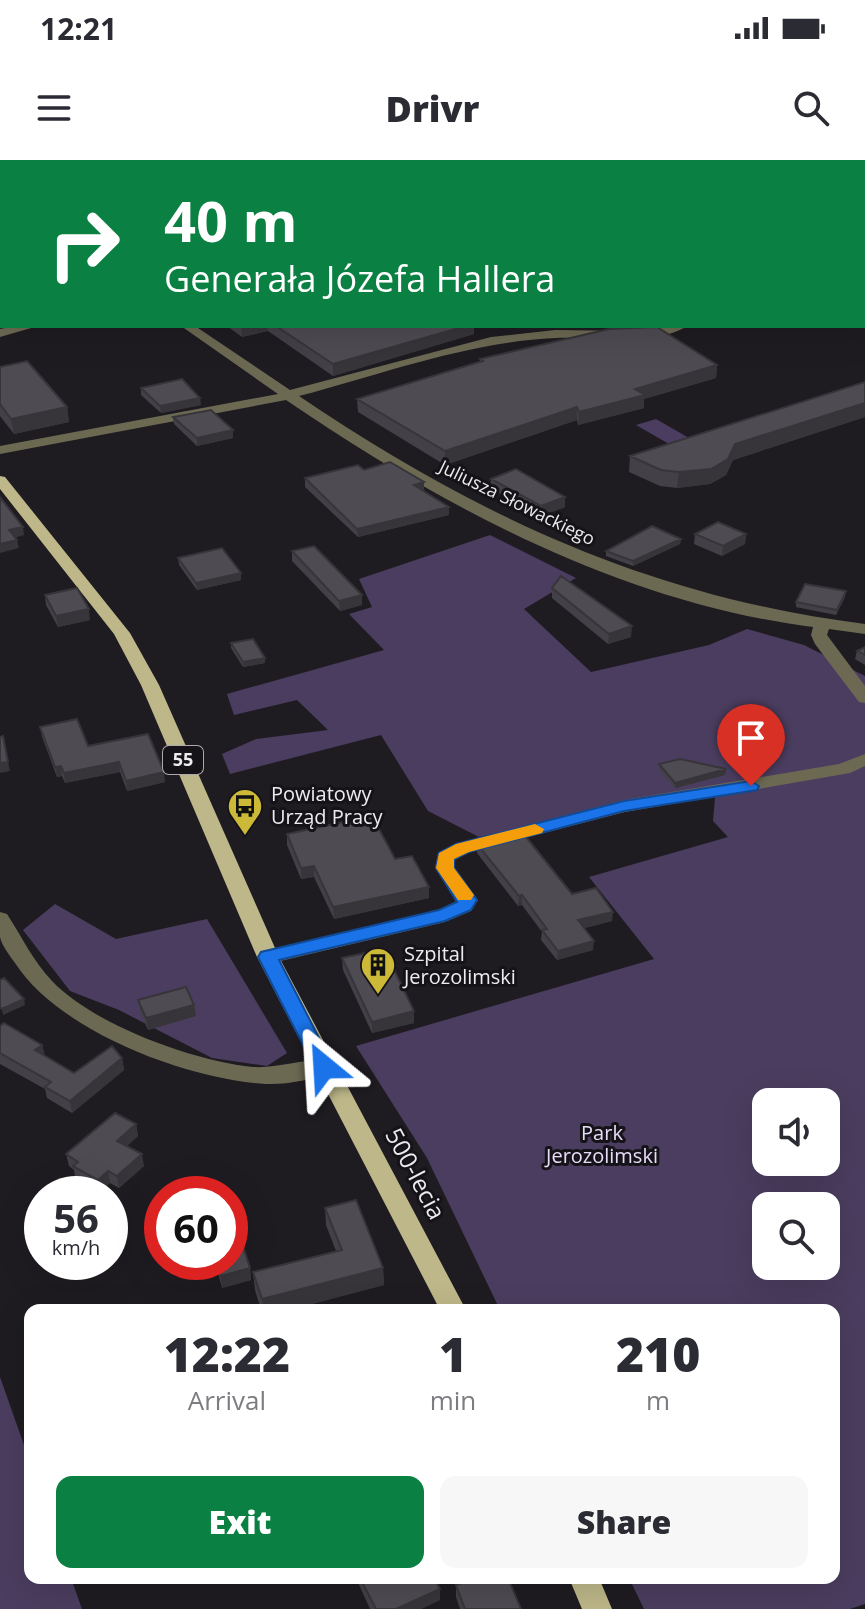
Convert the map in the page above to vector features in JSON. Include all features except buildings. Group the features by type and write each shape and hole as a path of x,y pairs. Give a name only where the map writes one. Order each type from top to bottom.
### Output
{"main road":[{"name":"55","path":"0,480 122,633 150,685 268,957 324,1067"},
{"name":"500-lecia","path":"324,1067 450,1304"},
{"path":"587,1584 597,1609"}],"street":[{"path":"0,333 23,328"},
{"name":"Juliusza Słowackiego","path":"190,328 415,475 584,558 705,601 822,625 865,629"},
{"path":"0,450 290,395 491,341 555,334 638,335 671,328"},
{"path":"822,625 819,635 823,644 865,698"},
{"path":"268,957 445,915 464,906 468,900 445,868 445,857 463,848 624,806 844,769 865,759"},
{"path":"0,919 19,955 63,1004 146,1044 218,1069 245,1074 271,1076 324,1067"}],"green space":[{"path":"656,419 689,438 669,444 636,425"},
{"name":"Park Jerozolimski","path":"490,535 576,578 524,609 591,672 709,645 747,629 804,645 865,676 865,1604 850,1609 644,1609 632,1584 840,1584 840,1304 497,1304 427,1158 356,1046 654,959 589,877 728,837 713,821 716,786 479,837 428,811 381,735 230,774 222,754 256,739 328,730 297,700 234,715 227,694 384,650 349,614 372,607 359,579"},
{"path":"55,904 116,939 207,919 287,1053 267,1066 212,1058 119,1010 70,991 23,930"},
{"path":"0,1377 24,1445 24,1584 73,1584 82,1609 0,1609"}],"slow traffic":[{"path":"465,895 445,868 445,857 463,848 535,829"}],"place":[{"name":"Powiatowy Urząd Pracy","path":"245,837"},
{"name":"Szpital Jerozolimski","path":"378,996"}],"route":[{"path":"324,1067 268,957 445,915 464,906 468,900 445,868 445,857 463,848 624,806 751,786"}]}
